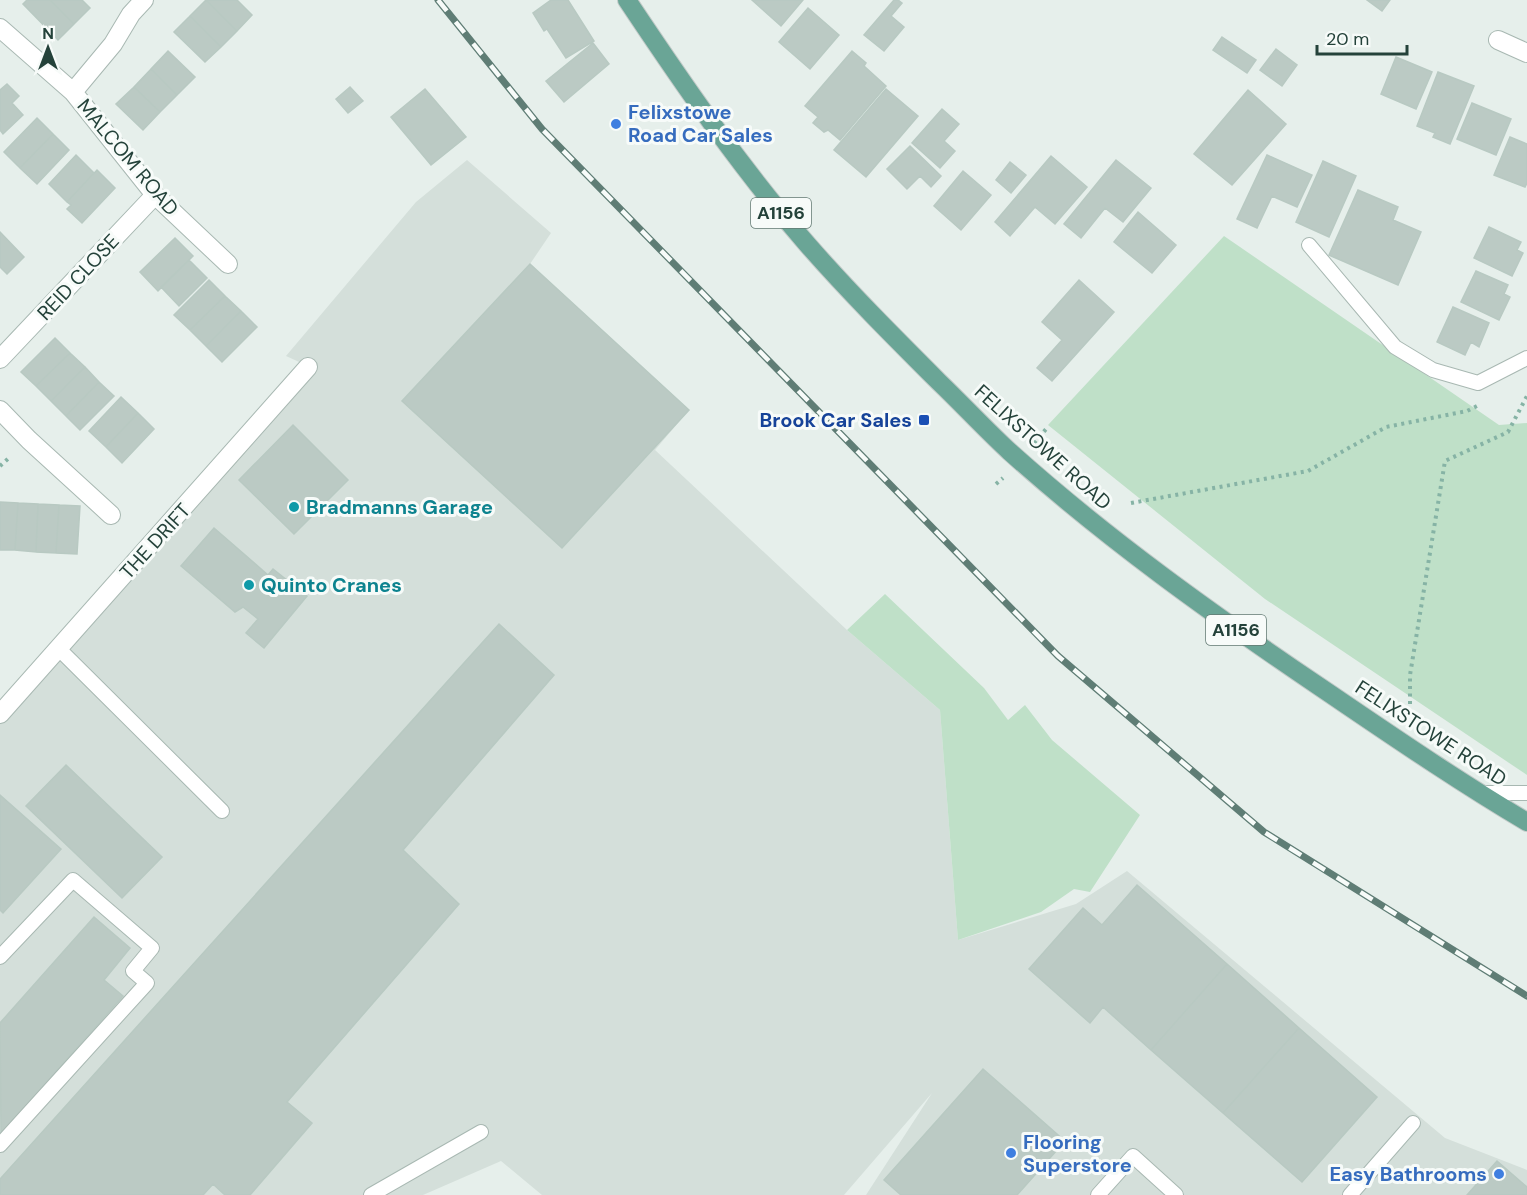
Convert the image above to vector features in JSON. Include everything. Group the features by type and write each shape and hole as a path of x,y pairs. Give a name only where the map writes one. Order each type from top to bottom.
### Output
{"main road":[{"name":"FELIXSTOWE ROAD","path":"627,0 741,163 806,243 905,349 1008,449 1158,574 1236,631 1478,793 1527,822"}],"street":[{"path":"73,92 113,44 131,14 144,0"},
{"name":"MALCOM ROAD","path":"0,28 73,92 155,195 228,264"},
{"path":"1498,40 1527,53"},
{"name":"REID CLOSE","path":"0,359 155,195"},
{"name":"THE DRIFT","path":"0,714 308,367"},
{"path":"0,410 111,514"}],"lane":[{"path":"1309,245 1395,346 1433,370 1478,383 1527,358"},
{"path":"59,649 222,811"},
{"path":"1478,793 1527,793"},
{"path":"0,957 73,880 152,948 133,971 147,983 0,1145"},
{"path":"1350,1195 1413,1123"},
{"path":"371,1195 481,1132"},
{"path":"1098,1195 1133,1156 1176,1195"}],"path":[{"path":"1410,704 1410,675 1444,460 1508,432 1527,396"},
{"path":"1131,503 1308,471 1386,427 1467,411 1487,402"}],"shaded area":[{"path":"467,160 551,233 530,264 689,410 655,450 847,630 940,710 958,940 1076,904 1127,871 1445,1138 1527,1170 1527,1195 866,1195 932,1093 844,1195 542,1195 501,1161 423,1195 0,1195 0,714 308,366 286,356 416,202"}],"green space":[{"path":"1224,236 1499,425 1527,423 1527,775 1265,599 1048,425"},
{"path":"885,594 984,688 1008,720 1025,705 1052,740 1140,815 1090,892 1074,889 1041,912 958,940 940,710 847,630"}],"building":[{"path":"27,0 50,0 74,24 58,40 23,4"},
{"path":"50,0 82,0 90,8 74,24"},
{"path":"206,0 237,31 221,47 190,16"},
{"path":"206,0 237,0 252,15 237,31"},
{"path":"551,0 568,0 594,41 566,58 547,29 544,31 533,13"},
{"path":"752,0 803,0 781,26"},
{"path":"894,0 902,3 891,16 904,27 884,51 864,35"},
{"path":"1367,0 1390,0 1382,11"},
{"path":"808,8 839,35 810,69 779,42"},
{"path":"190,16 221,47 205,62 174,32"},
{"path":"1222,37 1256,60 1247,73 1213,50"},
{"path":"593,43 609,64 564,102 546,81"},
{"path":"1276,49 1297,65 1282,86 1260,70"},
{"path":"168,51 195,77 177,95 151,69"},
{"path":"852,51 866,63 864,66 886,86 840,140 828,130 824,132 813,123 818,117 805,106"},
{"path":"1396,57 1432,72 1416,109 1381,94"},
{"path":"151,69 177,95 160,112 134,87"},
{"path":"1438,72 1474,86 1450,144 1433,137 1435,133 1417,126"},
{"path":"7,84 19,96 12,103 23,115 3,134 0,130 0,90"},
{"path":"134,87 160,112 143,130 116,104"},
{"path":"350,87 363,101 348,113 336,99"},
{"path":"425,89 466,137 431,165 391,117"},
{"path":"886,89 918,116 866,177 834,150"},
{"path":"1248,90 1286,124 1232,185 1194,154"},
{"path":"1472,103 1511,119 1496,155 1457,139"},
{"path":"942,109 959,124 944,141 955,151 940,168 912,143"},
{"path":"37,118 53,134 20,168 4,152"},
{"path":"53,134 69,150 37,184 20,168"},
{"path":"1510,137 1527,144 1527,183 1525,187 1494,175"},
{"path":"910,146 941,176 931,187 920,176 907,189 887,169"},
{"path":"76,155 94,173 67,202 49,184"},
{"path":"1267,155 1312,175 1297,207 1272,196 1257,228 1237,219"},
{"path":"1051,156 1087,187 1055,224 1035,207 1010,236 995,222"},
{"path":"1116,160 1151,188 1123,222 1105,208 1081,238 1064,224"},
{"path":"1323,161 1356,176 1329,237 1296,222"},
{"path":"1010,162 1026,175 1011,193 996,180"},
{"path":"97,170 115,188 82,223 67,209 71,205 67,202"},
{"path":"963,171 991,195 961,230 934,206"},
{"path":"1358,190 1398,207 1393,220 1421,232 1398,285 1329,255"},
{"path":"1138,212 1176,245 1152,273 1114,242"},
{"path":"1489,227 1521,242 1517,250 1523,253 1512,276 1474,258"},
{"path":"0,232 24,257 7,274 0,267"},
{"path":"175,238 193,256 158,291 140,272"},
{"path":"189,260 207,278 179,306 161,287"},
{"path":"530,264 689,410 562,548 402,401"},
{"path":"1476,271 1508,285 1504,294 1510,297 1499,320 1461,302"},
{"path":"209,280 225,296 190,330 174,315"},
{"path":"1079,280 1114,312 1052,381 1037,368 1062,340 1042,322"},
{"path":"225,296 241,311 206,346 190,330"},
{"path":"1453,307 1489,323 1479,347 1471,342 1465,355 1437,342"},
{"path":"241,311 257,327 222,362 206,346"},
{"path":"55,338 70,353 36,386 21,372"},
{"path":"70,353 85,367 51,401 36,386"},
{"path":"85,367 99,382 66,416 51,401"},
{"path":"99,382 114,396 80,430 66,416"},
{"path":"121,397 138,413 106,447 89,431"},
{"path":"138,413 154,429 122,463 106,447"},
{"name":"Bradmanns Garage","path":"293,425 348,480 294,534 239,480"},
{"path":"0,502 18,503 15,550 0,550"},
{"path":"18,503 38,504 36,552 15,550"},
{"path":"38,504 59,505 56,553 36,552"},
{"path":"59,505 80,506 77,554 56,553"},
{"name":"Quinto Cranes","path":"214,528 268,575 273,569 307,596 264,648 246,633 258,619 243,607 235,612 181,566"},
{"path":"499,624 554,675 403,850 459,904 287,1102 312,1123 250,1195 225,1195 213,1184 203,1195 0,1195 0,1179"},
{"path":"66,765 162,857 122,898 26,806"},
{"path":"0,795 61,849 3,913 0,910"},
{"path":"1137,885 1227,964 1151,1050 1103,1007 1090,1023 1029,969 1083,908 1102,925"},
{"path":"94,917 130,948 104,980 123,996 1,1134 0,1023"},
{"path":"1227,964 1299,1028 1223,1113 1151,1050"},
{"path":"1299,1028 1377,1097 1302,1182 1223,1113"},
{"path":"983,1069 1065,1141 1017,1195 901,1195 884,1180"},
{"name":"Easy Bathrooms","path":"1497,1161 1527,1187 1527,1195 1467,1195"}],"railway":[{"path":"438,0 542,129 1058,656 1264,832 1527,996"}],"place":[{"name":"Felixstowe Road Car Sales","path":"616,124"},
{"name":"Brook Car Sales","path":"924,420"},
{"name":"Bradmanns Garage","path":"294,507"},
{"name":"Quinto Cranes","path":"249,585"},
{"name":"Flooring Superstore","path":"1011,1153"},
{"name":"Easy Bathrooms","path":"1499,1174"}]}
